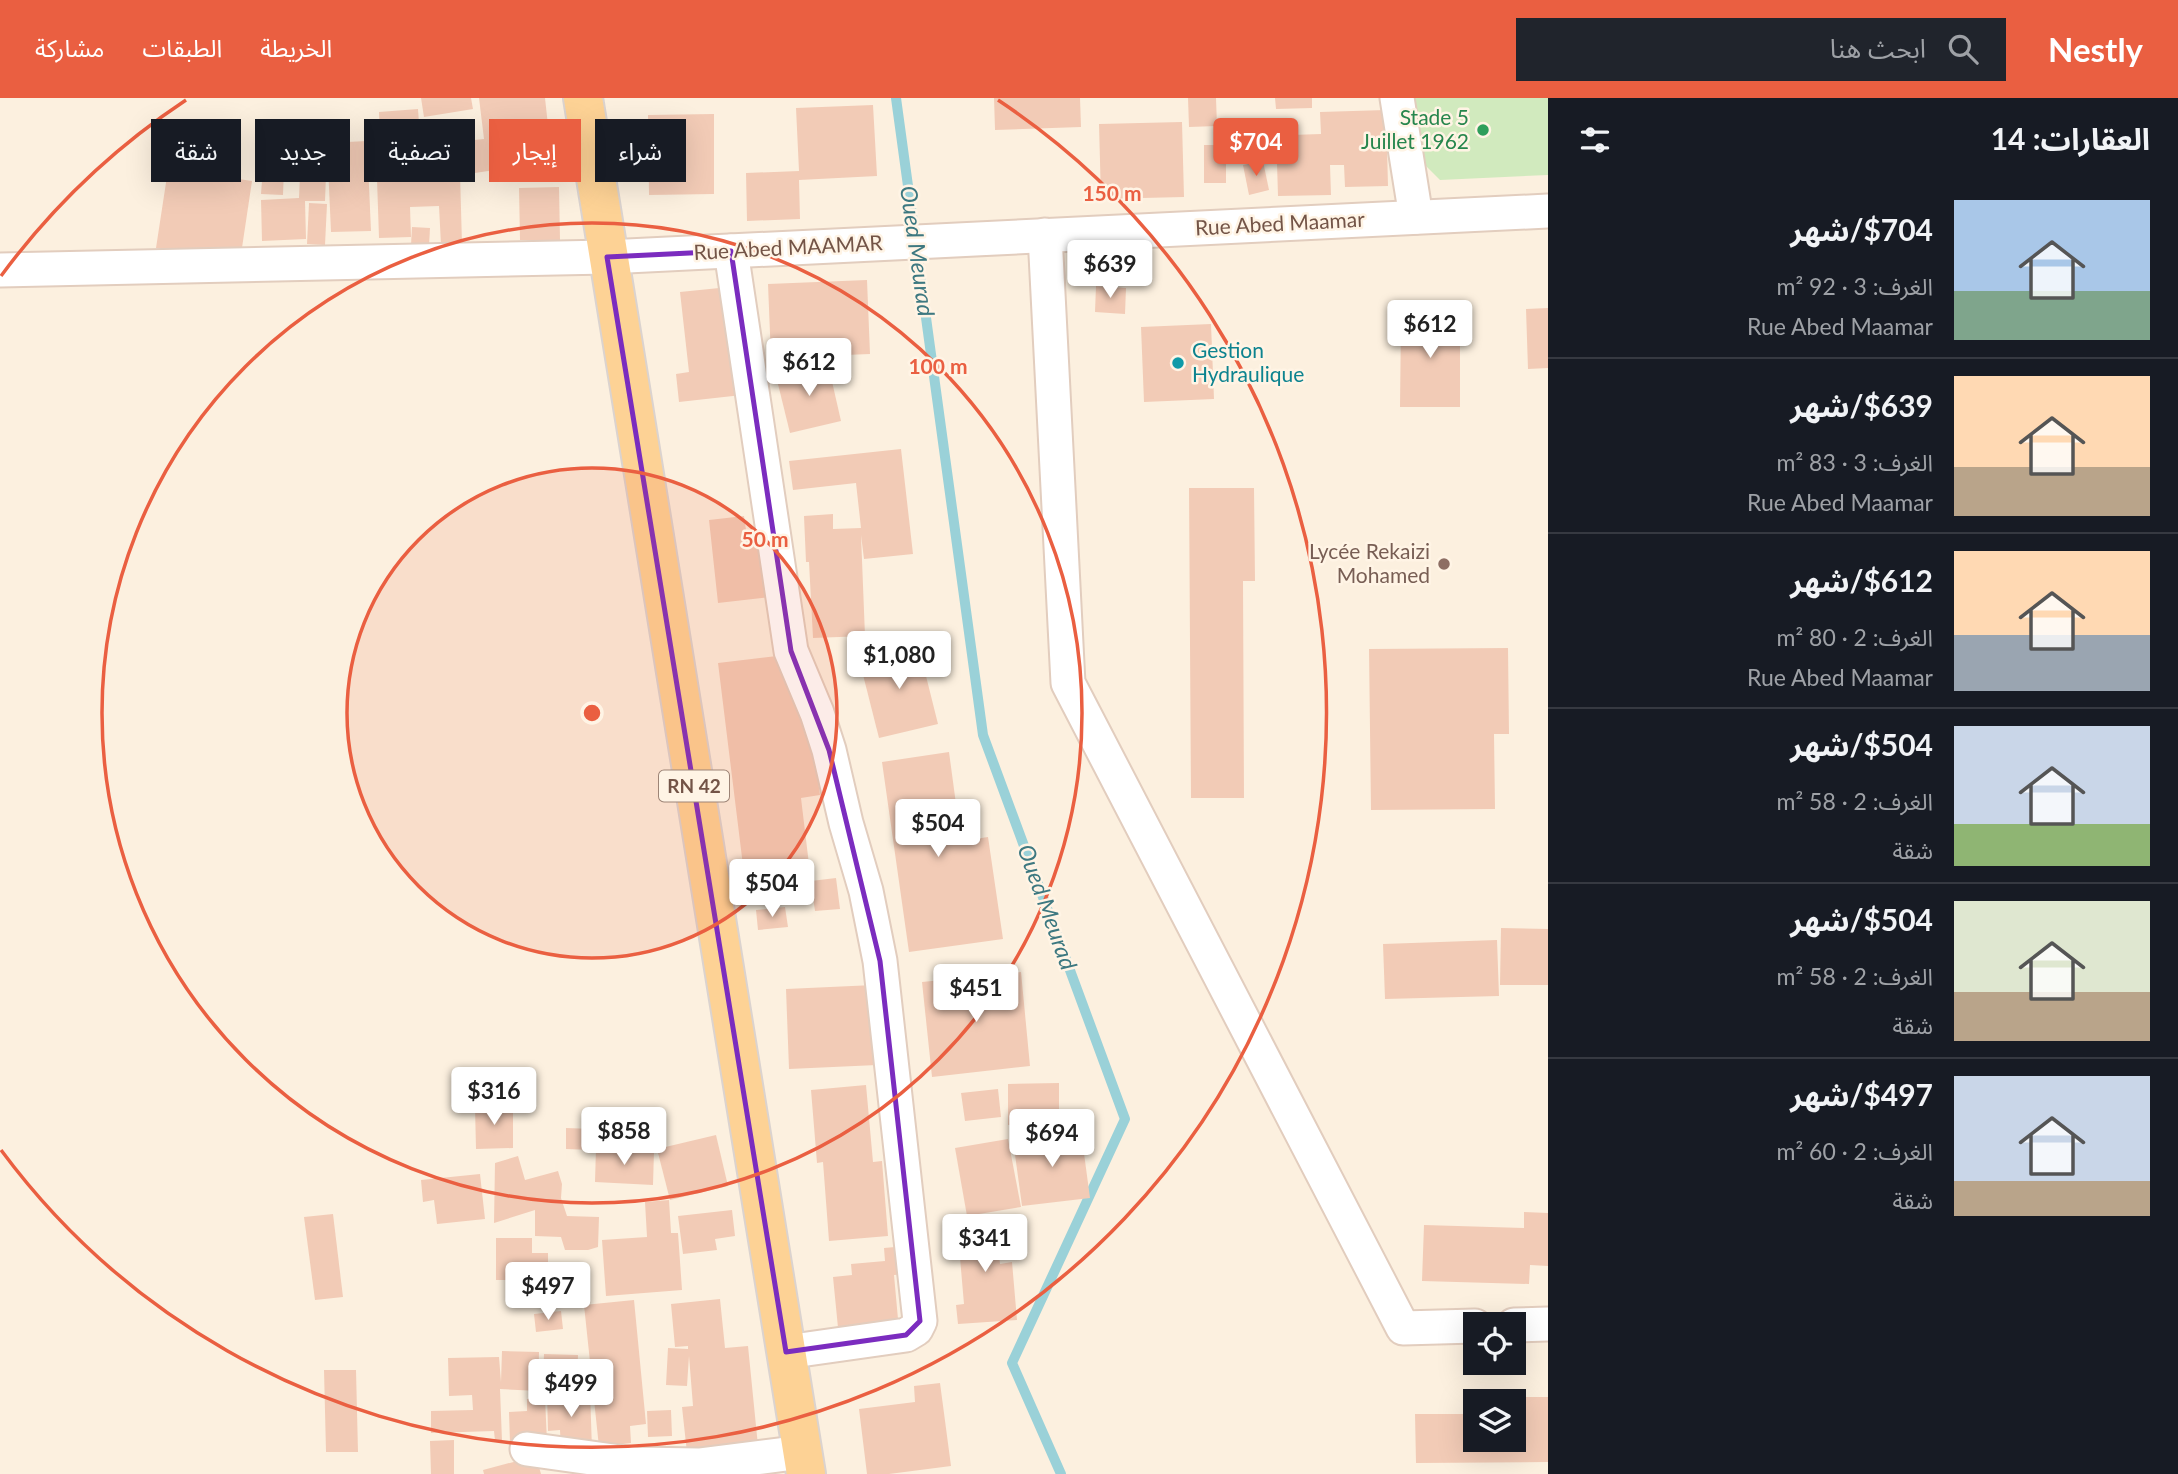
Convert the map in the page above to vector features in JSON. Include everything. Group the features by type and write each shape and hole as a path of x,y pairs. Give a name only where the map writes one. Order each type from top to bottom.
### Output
{"main road":[{"name":"RN 42","path":"583,98 804,1463"}],"street":[{"path":"1397,98 1416,217"},
{"name":"Rue Abed Maamar","path":"1011,237 1548,211"},
{"path":"1045,235 1068,683 1403,1328 1463,1326"},
{"name":"Rue Abed MAAMAR","path":"0,270 607,257 1011,237"},
{"path":"731,251 791,651 817,713 828,750 866,891 880,961 920,1321 916,1329 906,1335 786,1352"},
{"path":"1526,1325 1548,1324"},
{"path":"527,1449 635,1464 804,1463"}],"highlighted area":[{"path":"731,251 791,651 829,750 880,961 920,1321 906,1335 786,1352 607,257"}],"green space":[{"name":"Stade 5 Juillet 1962","path":"1412,98 1548,98 1548,175 1440,180 1422,162"}],"building":[{"path":"421,98 471,98 473,109 424,117"},
{"path":"479,98 545,98 547,119 489,119 489,171 475,173 475,140 484,139"},
{"path":"994,98 1080,98 1081,127 995,130"},
{"path":"1188,98 1216,98 1217,126 1189,127"},
{"path":"1275,98 1312,98 1312,108 1276,109"},
{"path":"873,105 877,176 799,180 800,219 747,221 746,173 799,171 796,108"},
{"path":"418,109 419,119 379,119 379,112"},
{"path":"1386,110 1388,186 1345,187 1344,165 1330,165 1331,195 1278,196 1277,163 1292,162 1291,135 1321,134 1320,112"},
{"path":"714,114 714,194 649,195 649,182 686,182 686,119 648,119 648,115"},
{"path":"1182,122 1184,197 1101,199 1099,124"},
{"path":"364,141 364,182 369,182 371,231 331,232 329,182 350,182 350,142"},
{"path":"1204,145 1226,145 1226,183 1204,183"},
{"path":"1263,161 1269,190 1249,195 1243,165"},
{"path":"252,181 240,261 156,248 166,182"},
{"path":"262,182 283,182 283,195 261,194"},
{"path":"300,182 326,182 325,201 305,201 306,239 262,241 261,200 299,198"},
{"path":"377,182 460,182 462,244 441,245 439,206 410,207 411,237 379,238"},
{"path":"559,187 560,240 520,240 519,188"},
{"path":"309,203 327,204 325,245 307,244"},
{"path":"412,227 430,228 429,246 411,245"},
{"path":"867,280 870,354 771,358 768,284"},
{"path":"739,286 751,394 679,402 676,374 689,372 680,292"},
{"path":"1096,286 1126,288 1125,314 1095,312"},
{"path":"1413,300 1445,300 1445,329 1460,329 1460,407 1400,407 1401,320 1429,321 1429,312 1412,311"},
{"path":"1548,308 1548,368 1528,369 1526,309"},
{"name":"Gestion Hydraulique","path":"1211,324 1214,399 1144,402 1141,327"},
{"path":"828,364 841,421 790,433 776,376"},
{"path":"901,449 913,554 864,559 861,535 865,636 813,638 804,516 833,514 833,529 861,528 856,483 793,490 789,461"},
{"path":"1189,488 1254,488 1255,581 1243,581 1244,798 1191,798"},
{"path":"744,516 746,530 763,528 770,597 718,603 709,520"},
{"path":"918,644 938,724 879,738 859,659"},
{"path":"1508,648 1509,734 1494,734 1495,809 1371,810 1369,649"},
{"path":"802,653 820,795 801,798 811,881 836,878 840,909 815,911 812,890 747,898 718,663"},
{"path":"949,752 961,841 988,837 1003,939 909,952 882,762"},
{"path":"785,907 788,927 758,930 756,910"},
{"path":"1501,928 1548,929 1548,985 1500,985"},
{"path":"1497,940 1499,996 1385,999 1383,944"},
{"path":"1021,972 1030,1066 932,1077 922,982"},
{"path":"874,985 877,1065 789,1069 786,989"},
{"path":"1059,1083 1059,1125 1008,1125 1008,1084"},
{"path":"866,1085 873,1162 882,1161 888,1236 829,1241 823,1162 817,1163 811,1090"},
{"path":"998,1089 1001,1117 965,1121 961,1093"},
{"path":"513,1106 513,1148 476,1149 475,1107"},
{"path":"566,1128 593,1129 592,1150 566,1149"},
{"path":"1081,1131 1090,1198 1022,1206 1013,1140"},
{"path":"716,1135 728,1186 670,1200 657,1149"},
{"path":"1008,1139 1021,1207 967,1216 955,1148"},
{"path":"596,1148 654,1151 653,1185 595,1182"},
{"path":"518,1156 525,1180 558,1171 562,1184 561,1198 567,1216 599,1217 598,1247 565,1250 561,1237 535,1236 535,1210 494,1223 495,1163"},
{"path":"480,1174 485,1219 437,1224 434,1200 423,1202 421,1180"},
{"path":"669,1200 671,1233 678,1233 682,1290 606,1296 602,1240 647,1237 645,1202"},
{"path":"732,1210 735,1236 715,1239 717,1250 683,1254 678,1216"},
{"path":"1524,1212 1548,1213 1548,1266 1530,1265 1529,1284 1422,1281 1424,1225 1524,1228"},
{"path":"333,1214 343,1297 315,1300 304,1217"},
{"path":"1008,1218 1010,1234 997,1236 1000,1264 1012,1262 1017,1320 958,1324 956,1305 964,1304 957,1223"},
{"path":"496,1238 532,1238 532,1253 548,1253 548,1280 496,1280"},
{"path":"906,1246 908,1274 894,1275 901,1352 841,1358 833,1277 852,1275 851,1264 885,1261 884,1248"},
{"path":"720,1299 725,1348 748,1346 759,1456 688,1462 682,1407 693,1406 689,1356 687,1386 666,1385 668,1348 688,1349 688,1346 675,1347 671,1304"},
{"path":"634,1300 646,1424 630,1426 631,1443 599,1447 584,1305"},
{"path":"561,1311 563,1329 536,1332 534,1314"},
{"path":"502,1351 539,1352 538,1391 500,1389 502,1441 495,1441 494,1431 431,1433 431,1411 473,1410 472,1395 449,1396 448,1358 499,1357 501,1382"},
{"path":"544,1354 578,1355 577,1377 543,1377"},
{"path":"324,1370 356,1370 358,1452 326,1452"},
{"path":"940,1383 951,1466 867,1474 859,1409 915,1402 914,1386"},
{"path":"590,1390 592,1450 561,1451 560,1430 548,1431 547,1392"},
{"path":"1526,1397 1548,1397 1548,1462 1416,1463 1415,1414 1463,1414 1463,1452 1526,1452"},
{"path":"545,1398 547,1442 510,1443 509,1412 527,1411 527,1399"},
{"path":"671,1410 672,1436 648,1437 647,1411"},
{"path":"454,1440 454,1474 431,1474 430,1441"},
{"path":"536,1456 541,1474 484,1474 483,1470"}],"waterway":[{"name":"Oued Meurad","path":"896,98 983,735 1125,1119 1012,1363 1061,1474"}],"place":[{"name":"Stade 5 Juillet 1962","path":"1483,130"},
{"name":"Gestion Hydraulique","path":"1178,363"},
{"name":"Lycée Rekaizi Mohamed","path":"1444,564"}]}
